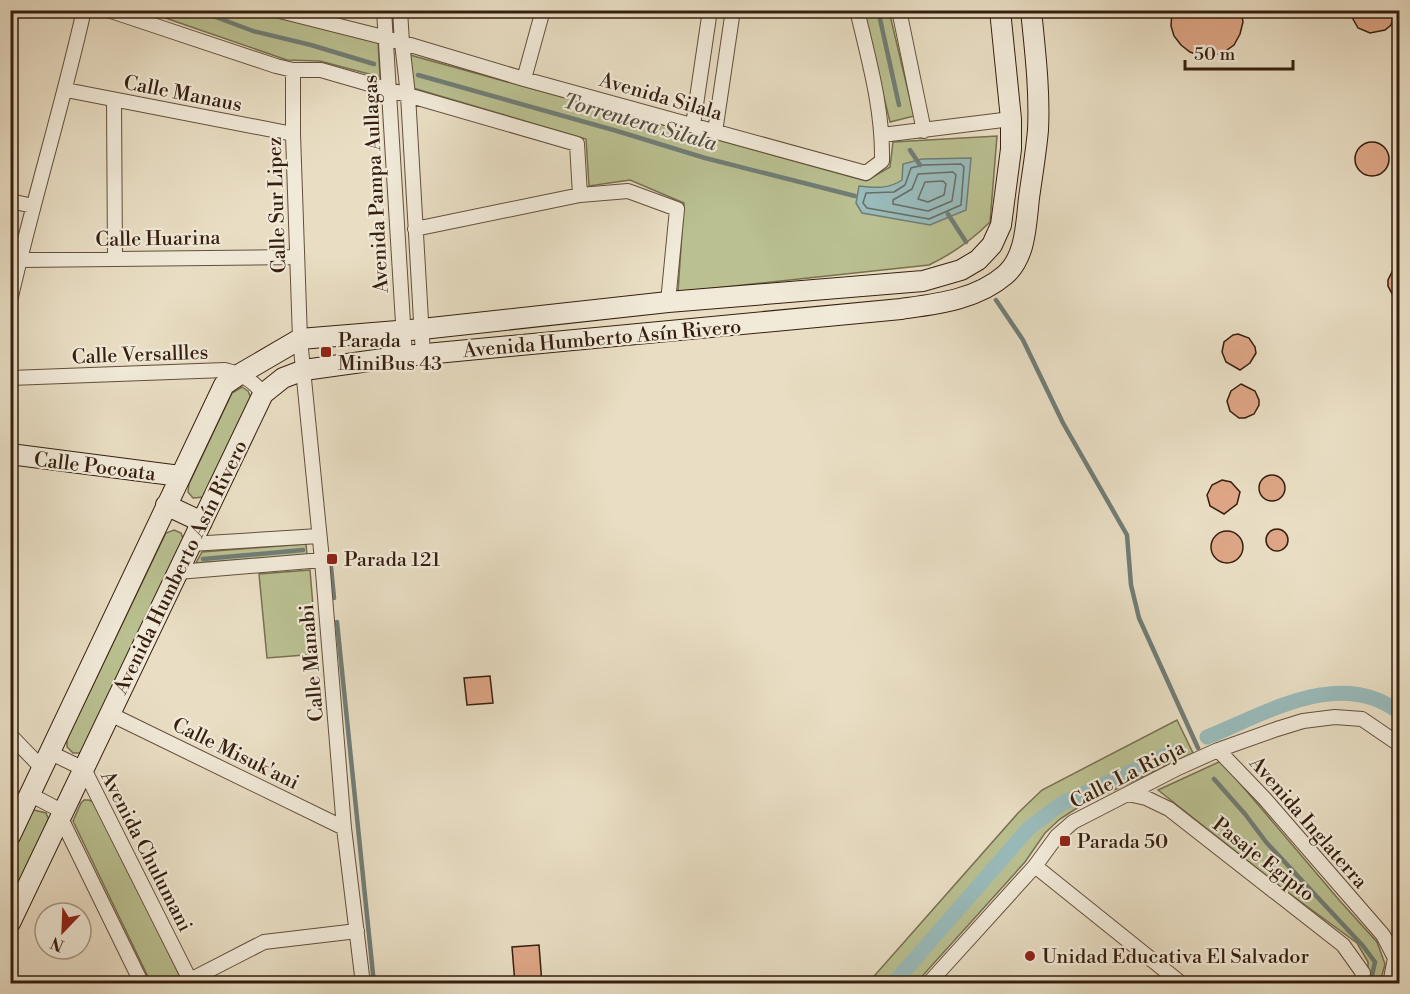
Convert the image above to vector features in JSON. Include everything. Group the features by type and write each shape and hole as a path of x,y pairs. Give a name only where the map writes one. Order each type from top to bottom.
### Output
{"street":[{"path":"10,301 33,206 66,90 84,10"},
{"path":"108,10 276,66 321,70 577,144 580,195"},
{"name":"Avenida Silala","path":"276,10 387,38 524,79 866,173 882,162 882,135"},
{"name":"Avenida Pampa Aullagas","path":"384,10 414,356"},
{"name":"Avenida Pampa Aullagas","path":"400,10 408,95 414,229 414,356"},
{"path":"524,79 543,10"},
{"path":"693,125 710,10"},
{"path":"715,132 733,10"},
{"path":"857,10 878,99 882,135 1011,119"},
{"path":"899,10 924,130"},
{"name":"Avenida Humberto Asín Rivero","path":"10,836 224,385 300,339 668,302 923,281 961,270 978,260 992,245 1001,225 1011,149 1011,119 1000,10"},
{"name":"Avenida Humberto Asín Rivero","path":"10,923 263,394 284,378 304,370 414,356 901,309 945,302 985,289 1006,275 1017,260 1025,234 1038,129 1031,10"},
{"name":"Calle Sur Lipez","path":"293,69 300,339"},
{"name":"Calle Manaus","path":"66,90 293,134"},
{"path":"114,100 115,258"},
{"path":"414,229 580,195 628,190 677,209 668,302"},
{"path":"10,201 33,206"},
{"name":"Calle Huarina","path":"20,260 297,257"},
{"path":"897,282 901,309"},
{"name":"Calle Manabi","path":"300,339 322,560 344,828 363,984"},
{"name":"Calle Versallles","path":"10,378 225,370 240,374"},
{"path":"240,374 257,386 263,394"},
{"name":"Calle Pocoata","path":"10,454 180,476"},
{"path":"166,505 202,522"},
{"path":"191,544 319,536"},
{"path":"178,572 322,560"},
{"name":"Calle Misuk'ani","path":"110,714 344,828"},
{"name":"Calle La Rioja","path":"928,984 1035,866 1057,836 1073,822 1128,794 1218,750 1303,721 1335,717 1362,719 1400,745"},
{"name":"Avenida Chulumani","path":"10,735 47,761 84,769 191,982"},
{"name":"Avenida Inglaterra","path":"1218,750 1265,799 1383,935 1395,958 1394,980"},
{"name":"Pasaje Egipto","path":"1128,794 1146,798 1169,809 1343,945 1361,978"},
{"path":"31,795 56,808 141,984"},
{"path":"1035,866 1182,984"},
{"path":"191,982 264,942 357,931"}],"green space":[{"path":"145,11 261,11 378,41 380,77 320,61 287,60"},
{"path":"863,11 889,11 914,116 890,122"},
{"path":"410,55 866,181 890,167 893,142 997,136 990,222 961,246 929,265 678,292 684,203 630,180 589,186 586,139 413,88"},
{"path":"242,387 248,391 251,398 205,497 193,498 188,492 189,484 232,393"},
{"path":"174,530 181,533 184,541 81,753 73,753 67,747 67,739 166,533"},
{"path":"306,544 307,555 196,563 202,552"},
{"path":"310,570 317,654 267,658 259,574"},
{"path":"1177,720 1193,753 1080,806 1060,819 1045,833 1025,862 916,983 868,983 1018,813 1042,790"},
{"path":"1221,761 1377,942 1385,964 1380,983 1364,983 1368,975 1368,962 1357,943 1283,889 1158,790"},
{"path":"84,800 97,804 183,983 151,983 73,821"},
{"path":"34,810 46,813 49,820 11,903 10,854"}],"water":[{"path":"971,158 966,210 930,225 862,213 856,203 859,186 882,187 902,180 903,164 922,159"}],"building":[{"path":"1172,10 1241,10 1243,22 1240,34 1234,45 1224,52 1212,56 1201,56 1190,52 1174,36 1171,26"},
{"path":"1348,10 1395,10 1391,25 1385,30 1370,33 1358,28"},
{"path":"1372,142 1384,147 1389,159 1384,171 1372,176 1360,171 1355,159 1360,147"},
{"path":"1400,256 1400,309 1388,286 1388,280"},
{"path":"1238,334 1249,338 1256,353 1250,363 1240,370 1226,362 1222,352 1224,342"},
{"path":"1241,384 1255,391 1259,400 1254,414 1245,418 1239,418 1230,411 1227,401 1231,391"},
{"path":"1272,475 1281,479 1285,488 1281,497 1272,501 1263,497 1259,488 1263,479"},
{"path":"1222,480 1231,482 1240,492 1237,504 1224,514 1210,506 1207,495 1212,485"},
{"path":"1277,529 1285,532 1288,540 1285,548 1277,551 1269,548 1266,540 1269,532"},
{"path":"1227,531 1238,536 1243,547 1238,558 1227,563 1216,558 1211,547 1216,536"},
{"path":"490,676 493,703 467,705 464,678"},
{"path":"539,945 542,984 515,984 512,947"}],"waterway":[{"name":"Torrentera Silala","path":"197,10 253,31 374,64"},
{"path":"878,10 899,105"},
{"name":"Torrentera Silala","path":"418,75 705,158 855,196"},
{"path":"910,150 920,165"},
{"path":"948,214 966,242"},
{"path":"996,300 1023,340 1063,423 1127,535 1131,585 1139,618 1198,748"},
{"path":"203,559 303,550"},
{"path":"331,567 334,598"},
{"path":"337,622 374,984"},
{"path":"1207,737 1278,707 1328,694 1353,694 1377,700 1400,713"},
{"path":"893,984 1029,828 1061,804 1173,752"},
{"path":"1214,779 1266,842 1363,946 1375,962 1370,984"}],"place":[{"name":"Parada MiniBus 43","path":"326,352"},
{"name":"Parada 121","path":"332,559"},
{"name":"Parada 50","path":"1065,841"},
{"name":"Unidad Educativa El Salvador","path":"1030,956"}]}
